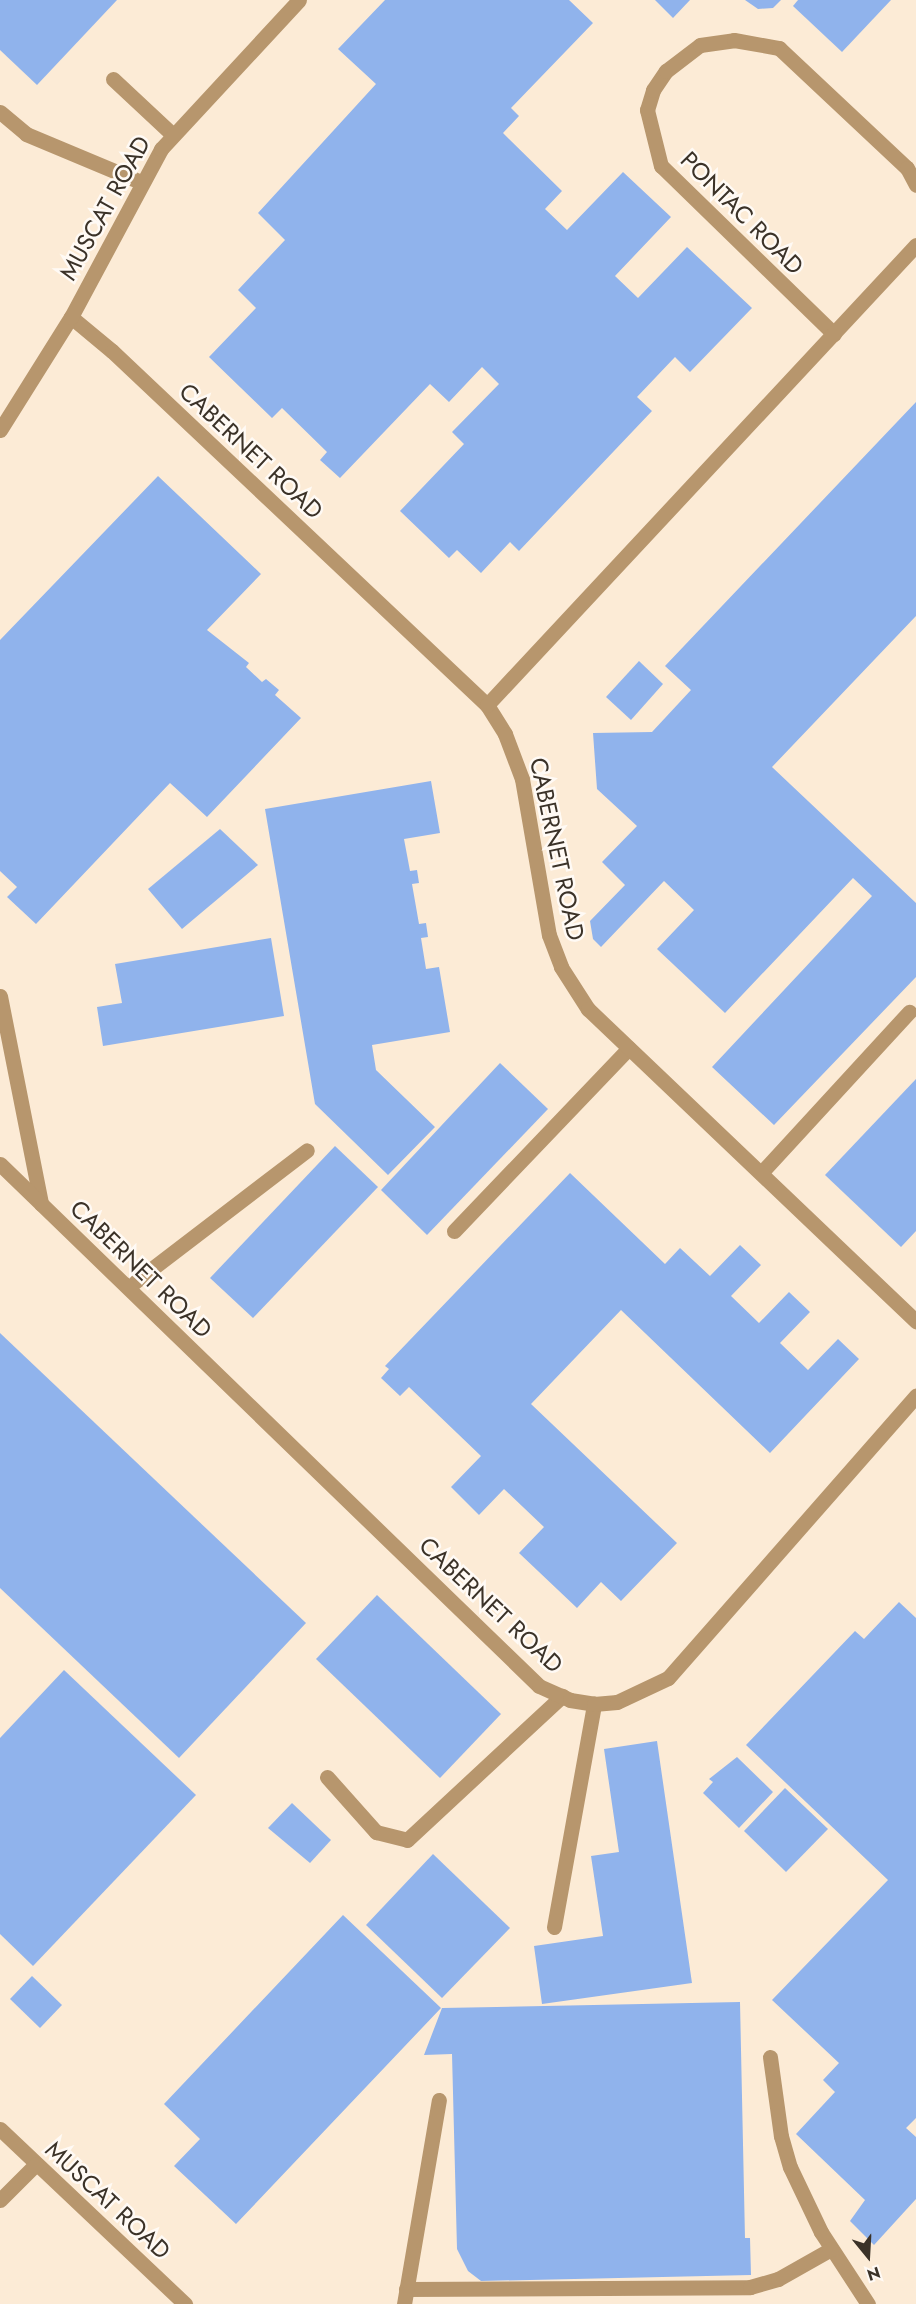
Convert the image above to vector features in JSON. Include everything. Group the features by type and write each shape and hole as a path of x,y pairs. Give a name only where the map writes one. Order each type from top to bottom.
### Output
{"street":[{"name":"MUSCAT ROAD","path":"0,430 70,317 141,182 173,135 299,0"},
{"name":"PONTAC ROAD","path":"834,334 661,166 646,110 653,90 666,70 700,45 734,40 778,48 907,168 916,185"},
{"path":"113,79 173,135"},
{"path":"0,112 26,134 141,182"},
{"path":"487,705 916,245"},
{"name":"CABERNET ROAD","path":"70,317 112,351 487,705 505,734 522,779 549,934 561,967 588,1009 916,1321"},
{"name":"CABERNET ROAD","path":"0,996 41,1204"},
{"path":"761,1173 909,1012"},
{"path":"454,1231 629,1047"},
{"path":"128,1287 307,1150"},
{"name":"CABERNET ROAD","path":"0,1164 538,1686 562,1696 594,1704 642,1694 668,1678 916,1396"},
{"path":"327,1777 376,1832 407,1840 562,1696"},
{"path":"554,1927 594,1704"},
{"path":"770,2057 781,2136 790,2167 831,2249 868,2304"},
{"path":"439,2100 405,2297 750,2287 801,2269 831,2249"},
{"name":"MUSCAT ROAD","path":"0,2129 185,2304"},
{"path":"0,2200 36,2164"}],"building":[{"path":"0,0 117,0 37,85 0,50"},
{"path":"385,0 569,0 593,23 511,108 519,116 503,133 562,191 545,209 567,230 623,172 671,217 615,276 638,298 687,247 752,308 690,372 675,357 637,397 652,411 519,551 510,542 481,573 457,550 449,558 400,511 464,444 452,432 499,384 482,367 449,402 430,384 340,478 320,460 327,452 282,408 272,418 209,357 256,308 238,290 285,240 258,213 376,84 338,49"},
{"path":"655,0 690,0 673,18"},
{"path":"745,0 781,0 773,8 758,9"},
{"path":"798,0 891,0 842,52 793,6"},
{"path":"916,402 916,616 772,767 916,903 916,977 774,1125 712,1067 872,896 853,878 725,1013 657,949 694,910 664,881 601,947 593,939 590,921 625,885 602,862 637,826 597,789 593,733 652,732 691,690 665,666"},
{"path":"158,476 261,574 207,630 249,663 246,667 262,682 266,679 279,690 275,695 301,718 207,817 170,783 36,924 7,897 17,887 0,871 0,640"},
{"path":"639,661 663,684 631,720 606,697"},
{"path":"431,781 440,833 404,839 410,871 417,870 419,883 412,884 419,924 426,923 428,937 421,938 426,969 439,967 450,1032 372,1045 376,1070 435,1127 388,1175 315,1104 265,809"},
{"path":"220,829 258,865 182,929 148,889"},
{"path":"271,938 284,1016 103,1046 97,1007 122,1003 115,964"},
{"path":"500,1063 548,1109 427,1235 381,1190"},
{"path":"916,1079 916,1231 901,1247 825,1175"},
{"path":"335,1146 378,1187 253,1318 210,1278"},
{"path":"570,1173 665,1264 680,1248 710,1276 740,1245 761,1265 731,1296 759,1323 789,1292 810,1312 780,1343 808,1370 838,1339 859,1359 770,1453 621,1310 531,1404 677,1543 621,1601 601,1582 577,1608 519,1553 544,1527 504,1489 479,1515 451,1487 481,1456 409,1387 400,1396 381,1378 389,1369 385,1366"},
{"path":"0,1333 306,1623 179,1758 0,1588"},
{"path":"377,1595 501,1714 440,1778 316,1659"},
{"path":"899,1602 916,1618 916,2118 906,2128 916,2137 916,2199 874,2245 850,2221 865,2200 796,2134 835,2092 823,2080 839,2063 772,2000 888,1880 746,1745 855,1631 864,1639"},
{"path":"64,1670 196,1795 33,1966 0,1934 0,1738"},
{"path":"657,1741 692,1983 542,2004 534,1946 603,1936 591,1856 619,1852 604,1749"},
{"path":"737,1757 773,1792 739,1828 703,1793 713,1782 709,1779"},
{"path":"785,1788 828,1829 786,1872 744,1831"},
{"path":"292,1803 331,1840 310,1863 268,1828"},
{"path":"433,1854 510,1928 442,1998 366,1925"},
{"path":"343,1915 441,2008 236,2224 174,2166 200,2139 164,2104"},
{"path":"32,1976 62,2005 40,2028 10,1999"},
{"path":"740,2002 745,2238 750,2238 751,2275 481,2281 468,2271 457,2249 452,2054 424,2055 442,2008"}]}
